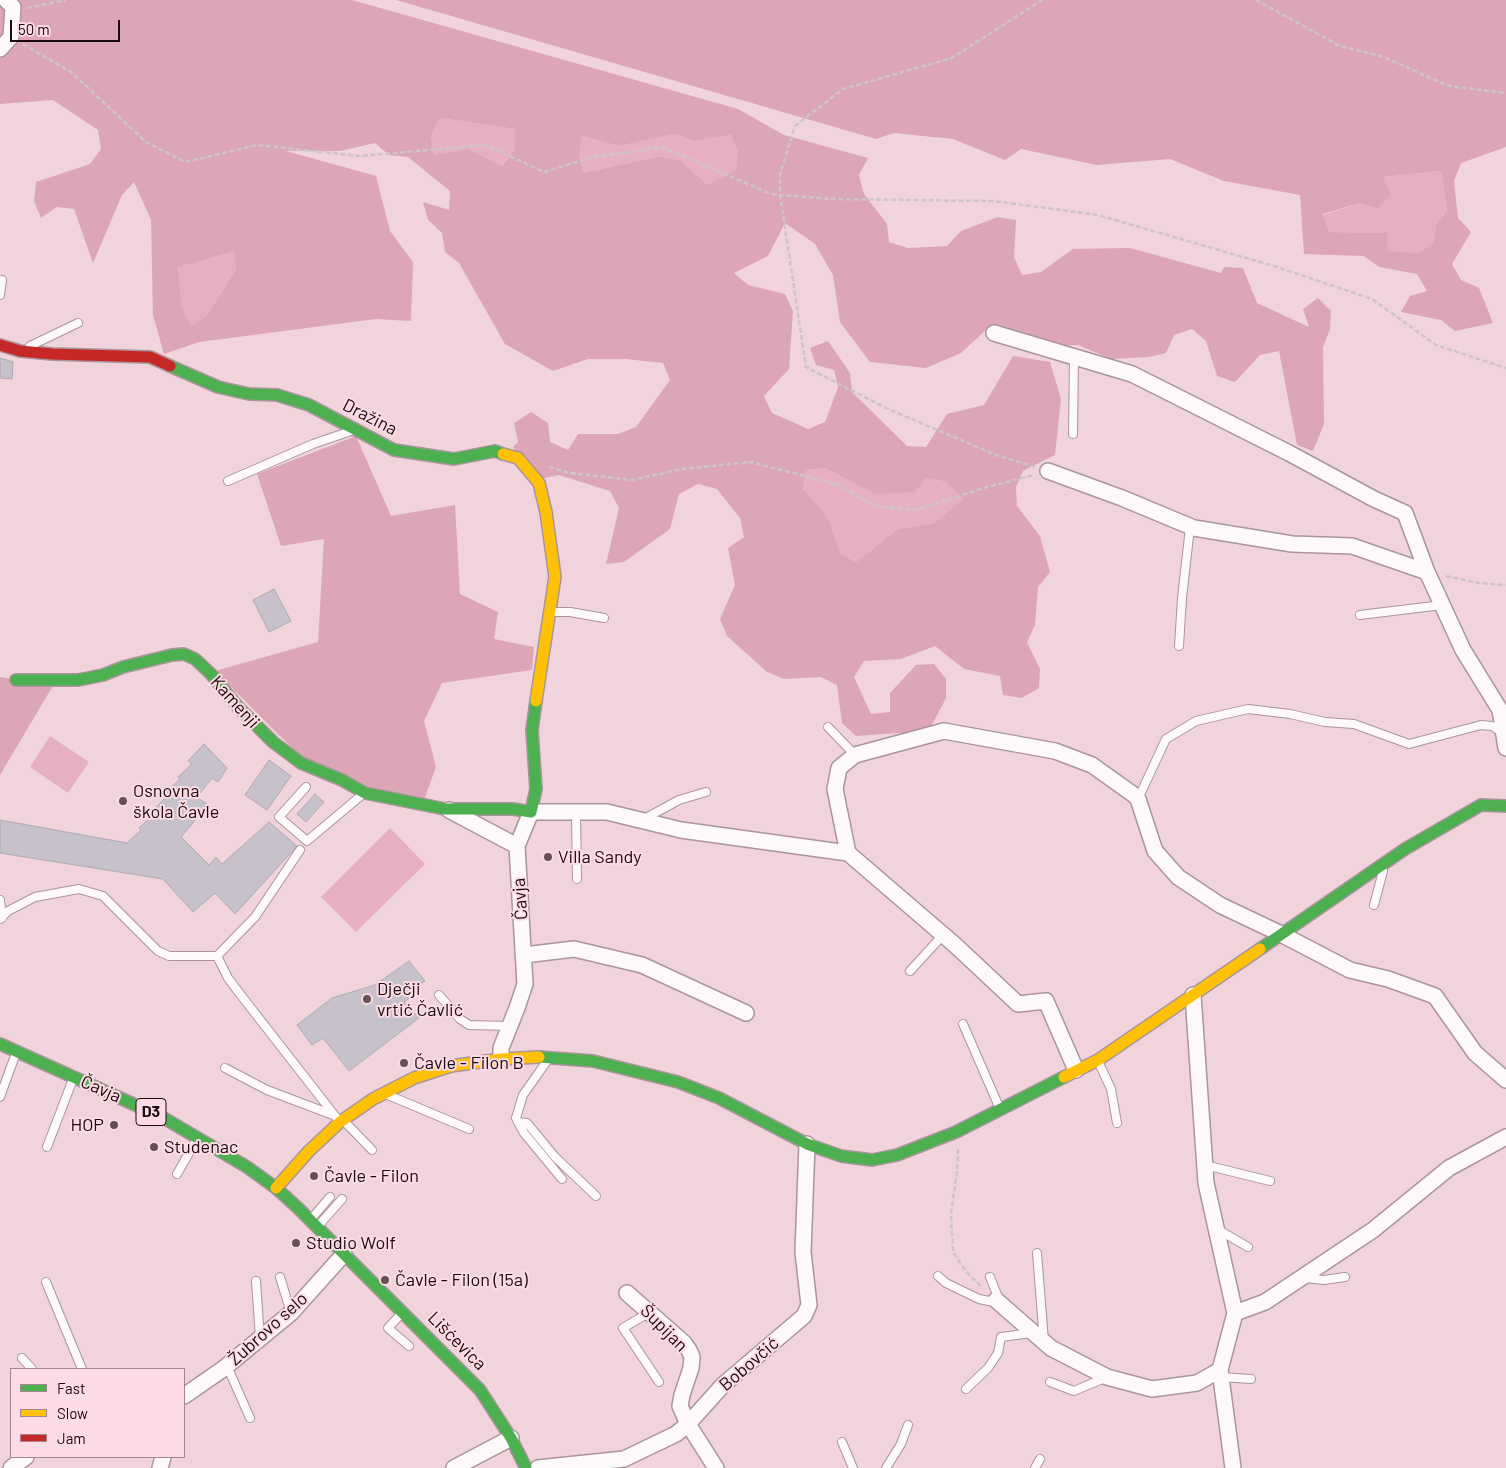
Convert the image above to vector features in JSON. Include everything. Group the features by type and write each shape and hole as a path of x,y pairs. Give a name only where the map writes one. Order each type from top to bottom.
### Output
{"main road":[{"name":"Dražina","path":"0,345 20,352 150,357 218,386 250,394 277,395 308,405 394,450 454,459 495,451 518,458 539,483 546,512 555,577 532,730 536,789 531,812"},
{"name":"Kamenji","path":"16,680 78,680 103,675 124,666 184,654 195,659 211,674 238,707 273,742 302,763 342,780 365,793 445,808 513,809 531,812"},
{"path":"276,1188 339,1119 373,1099 414,1078 451,1066 500,1059 550,1057 593,1061 678,1082 719,1098 807,1144 841,1156 872,1160 897,1155 956,1132 1098,1060 1405,849 1481,805 1506,806"},
{"name":"Čavja","path":"0,1044 162,1117 247,1167 276,1188 344,1254"},
{"name":"Lišćevica","path":"344,1254 480,1390 511,1438 526,1468"}],"street":[{"path":"0,49 11,37 9,4"},
{"path":"994,333 1132,374 1374,499 1405,513 1427,572 1463,650 1500,710 1505,737"},
{"path":"1048,471 1122,498 1190,527 1292,544 1352,546 1427,572"},
{"path":"848,853 835,789 839,768 855,755 944,731 1055,751 1092,765 1138,799 1155,851 1178,877 1220,905 1350,970 1388,979 1435,996 1475,1053 1506,1080"},
{"name":"Kamenji","path":"445,808 518,846"},
{"path":"531,812 607,812 681,830 848,853 943,935 1018,1004 1046,1001 1076,1070"},
{"name":"Čavja","path":"500,1059 501,1048 525,984 518,846 531,812"},
{"path":"524,955 574,949 642,965 746,1013"},
{"path":"1193,995 1206,1183 1235,1313 1220,1374 1232,1468"},
{"path":"1235,1313 1265,1302 1372,1230 1449,1168 1506,1137"},
{"name":"Bobovčić","path":"538,1468 624,1459 676,1434 688,1424 723,1385 804,1316 809,1304 803,1252 807,1144"},
{"name":"Žubrovo selo","path":"185,1395 227,1366 291,1313 344,1254"},
{"name":"Šupijan","path":"627,1292 684,1343 692,1357 680,1406 688,1424"},
{"path":"999,1302 1050,1348 1107,1377 1152,1389 1197,1383 1220,1374"},
{"path":"688,1424 716,1468"},
{"path":"454,1468 511,1438"},
{"path":"11,1468 25,1458"}],"lane":[{"path":"0,295 2,280"},
{"path":"20,352 78,323"},
{"path":"1073,434 1074,357"},
{"path":"228,481 313,444 355,429"},
{"path":"1180,646 1182,598 1190,527"},
{"path":"1360,615 1442,604"},
{"path":"550,612 570,612 604,618"},
{"path":"1138,799 1166,739 1196,721 1248,709 1290,714 1325,722 1354,724 1409,744 1481,725 1492,726 1505,737"},
{"path":"828,727 855,755"},
{"path":"306,787 279,817 307,841 365,793"},
{"path":"641,821 679,800 706,792"},
{"path":"576,813 577,879"},
{"path":"1,918 18,905 35,897 79,889 103,896 158,952 169,956 217,956 255,917 300,850"},
{"path":"1374,905 1384,863"},
{"path":"0,900 1,918"},
{"path":"910,971 943,935"},
{"path":"217,956 234,986 339,1119 372,1150"},
{"path":"439,995 460,1019 470,1025 510,1026"},
{"path":"963,1024 1000,1110"},
{"path":"0,1097 17,1051"},
{"path":"550,1057 522,1095 516,1118 524,1133 562,1179"},
{"path":"1098,1060 1111,1089 1117,1123"},
{"path":"225,1068 267,1090 339,1119"},
{"path":"47,1147 74,1077"},
{"path":"385,1093 469,1129"},
{"path":"518,1122 528,1123 555,1156 596,1196"},
{"path":"177,1174 198,1138"},
{"path":"1205,1165 1270,1181"},
{"path":"314,1224 330,1197"},
{"path":"314,1224 342,1199"},
{"path":"1216,1228 1248,1247"},
{"path":"966,1389 988,1368 998,1354 1000,1337 1039,1337 1037,1253"},
{"path":"938,1276 946,1283 979,1299 999,1302 990,1277"},
{"path":"280,1277 291,1313"},
{"path":"1301,1278 1324,1280 1345,1277"},
{"path":"256,1281 260,1338"},
{"path":"46,1282 82,1368"},
{"path":"402,1312 388,1328 409,1346"},
{"path":"650,1312 623,1328 659,1382"},
{"path":"22,1358 31,1368"},
{"path":"227,1366 250,1418"},
{"path":"1220,1374 1251,1379"},
{"path":"1050,1382 1074,1391 1107,1377"},
{"path":"886,1468 901,1444 908,1425"},
{"path":"842,1442 853,1468"},
{"path":"1035,1468 1040,1459"}],"path":[{"path":"9,4 27,8 66,0"},
{"path":"1042,0 952,58 843,89 795,126 780,174 780,195 806,367 886,408 996,455 1048,471"},
{"path":"1256,0 1340,46 1381,56 1449,86 1506,93"},
{"path":"11,37 71,72 146,142 185,162 257,145 359,156 486,145 544,172 589,158 662,147 771,194 830,199 993,201 1098,215 1274,266 1372,299 1436,345 1506,368"},
{"path":"544,466 570,473 632,480 682,469 752,462 839,484 874,506 914,510 987,487 1048,471"},
{"path":"1427,572 1480,583 1506,585"},
{"path":"956,1132 958,1151 951,1213 953,1252 968,1274 999,1302"}],"shaded area":[{"path":"0,0 352,0 738,109 784,135 868,158 859,175 864,194 887,224 889,242 908,248 947,246 961,231 998,217 1016,220 1014,257 1022,275 1041,272 1073,249 1130,248 1221,273 1224,267 1243,268 1257,303 1309,327 1303,309 1318,298 1331,311 1330,329 1323,347 1324,424 1313,451 1297,445 1279,351 1260,355 1235,382 1217,376 1206,341 1192,329 1174,335 1166,353 1149,357 1111,359 1078,345 1019,347 988,328 961,353 926,368 870,362 840,322 833,275 815,244 785,223 768,256 734,273 748,285 785,294 793,311 789,369 764,396 772,413 808,429 825,422 838,387 834,370 816,365 810,348 828,341 850,373 852,392 907,446 926,447 947,414 984,405 1013,356 1050,362 1061,399 1055,455 1023,471 1016,487 1017,506 1040,536 1050,572 1038,587 1035,625 1027,642 1040,669 1039,688 1022,698 1003,695 1000,676 964,669 935,646 901,659 864,661 854,677 871,714 890,712 890,693 916,665 934,664 946,679 946,698 929,731 856,736 842,723 837,685 821,677 784,679 767,672 727,636 720,619 735,585 728,548 744,537 740,518 717,489 698,484 679,494 670,529 624,562 606,564 619,508 610,491 559,475 540,479 513,447 518,442 514,423 531,412 548,423 550,442 568,450 578,434 618,434 636,427 670,380 663,363 626,359 588,359 553,371 505,344 459,263 445,252 442,233 428,220 423,202 449,210 450,191 408,157 389,155 375,143 340,151 286,151 376,176 390,231 413,262 411,321 376,319 199,342 164,354 153,315 151,220 134,182 122,195 93,263 74,209 57,207 41,218 34,201 36,182 90,164 101,149 98,130 53,100 0,104","holes":["440,118 515,129 515,148 502,166 468,149 434,155 431,136","675,134 694,141 731,135 738,152 736,170 708,185 679,160 660,156 583,173 579,154 582,136 619,146","234,251 236,269 206,316 191,326 182,306 178,267","825,468 875,494 915,492 926,478 946,482 963,499 934,523 898,529 856,562 840,553 828,517 803,489 806,470"]},
{"path":"396,0 1506,0 1506,147 1461,163 1454,181 1458,218 1471,232 1452,264 1461,280 1479,288 1493,323 1455,331 1441,320 1401,312 1410,296 1427,291 1417,274 1379,267 1364,256 1304,254 1300,195 1224,181 1170,159 1097,165 1021,149 1005,160 953,139 894,133 876,139","holes":["1441,171 1447,210 1436,224 1434,242 1419,253 1387,251 1387,233 1329,232 1323,214 1360,203 1378,208 1391,195 1383,177"]},
{"path":"440,118 515,129 515,148 501,166 468,149 434,155 431,136"},
{"path":"675,134 694,141 731,135 738,152 736,171 708,185 678,160 660,156 583,173 578,154 582,136 619,146"},
{"path":"1441,171 1447,210 1436,224 1435,242 1419,253 1387,252 1386,233 1329,232 1323,215 1360,203 1383,177"},
{"path":"234,250 236,269 206,316 191,327 182,306 178,266"},
{"path":"356,436 391,516 455,505 460,594 498,612 494,639 534,647 532,670 442,683 424,721 436,767 424,800 364,786 299,755 215,671 318,642 324,539 281,546 257,474"},
{"path":"825,468 875,494 926,478 946,482 963,499 934,523 898,529 856,562 840,553 828,517 803,489 806,470"},
{"path":"0,677 54,684 0,775"},
{"path":"50,736 89,762 68,793 30,767"},
{"path":"390,828 425,864 356,932 321,897"}],"building":[{"path":"0,358 13,362 12,379 0,378"},
{"path":"274,589 291,621 269,632 253,600"},
{"path":"204,744 227,768 218,782 212,778 197,797 208,805 181,837 209,865 216,857 222,864 269,822 297,846 235,914 215,893 193,912 163,879 0,853 0,820 127,843 153,815 151,812 166,797 164,794 180,779 178,777 192,764 188,761"},
{"path":"269,760 291,776 267,810 245,795"},
{"path":"315,794 324,802 306,822 297,814"},
{"path":"409,961 425,981 413,988 417,993 404,1002 419,1018 349,1071 323,1038 312,1045 297,1025 332,998 375,985"}],"traffic: fast":[{"path":"170,366 218,387 249,394 277,395 309,405 394,450 454,459 495,451 503,454"},
{"path":"16,680 78,680 103,675 123,667 172,655 184,654 195,659 211,674 238,707 273,742 301,763 342,780 365,793 445,809 513,809 531,812 536,789 532,730 536,701"},
{"path":"1260,949 1405,849 1481,805 1506,806"},
{"path":"0,1044 162,1117 247,1167 276,1188 480,1390 511,1438 526,1468"},
{"path":"539,1057 593,1061 678,1082 719,1098 807,1144 841,1156 872,1160 897,1155 956,1132 1064,1077"}],"traffic: slow":[{"path":"503,454 518,458 539,483 546,512 555,577 536,701"},
{"path":"1064,1077 1098,1060 1260,949"},
{"path":"276,1188 309,1151 340,1122 373,1099 414,1078 451,1066 501,1059 539,1057"}],"traffic: jam":[{"path":"0,345 20,351 52,354 150,357 170,366"}],"place":[{"name":"Osnovna škola Čavle","path":"123,801"},
{"name":"Villa Sandy","path":"548,857"},
{"name":"Dječji vrtić Čavlić","path":"367,999"},
{"name":"Čavle - Filon B","path":"404,1063"},
{"name":"HOP","path":"114,1125"},
{"name":"Studenac","path":"154,1147"},
{"name":"Čavle - Filon","path":"314,1176"},
{"name":"Studio Wolf","path":"296,1243"},
{"name":"Čavle - Filon (15a)","path":"385,1280"}]}
